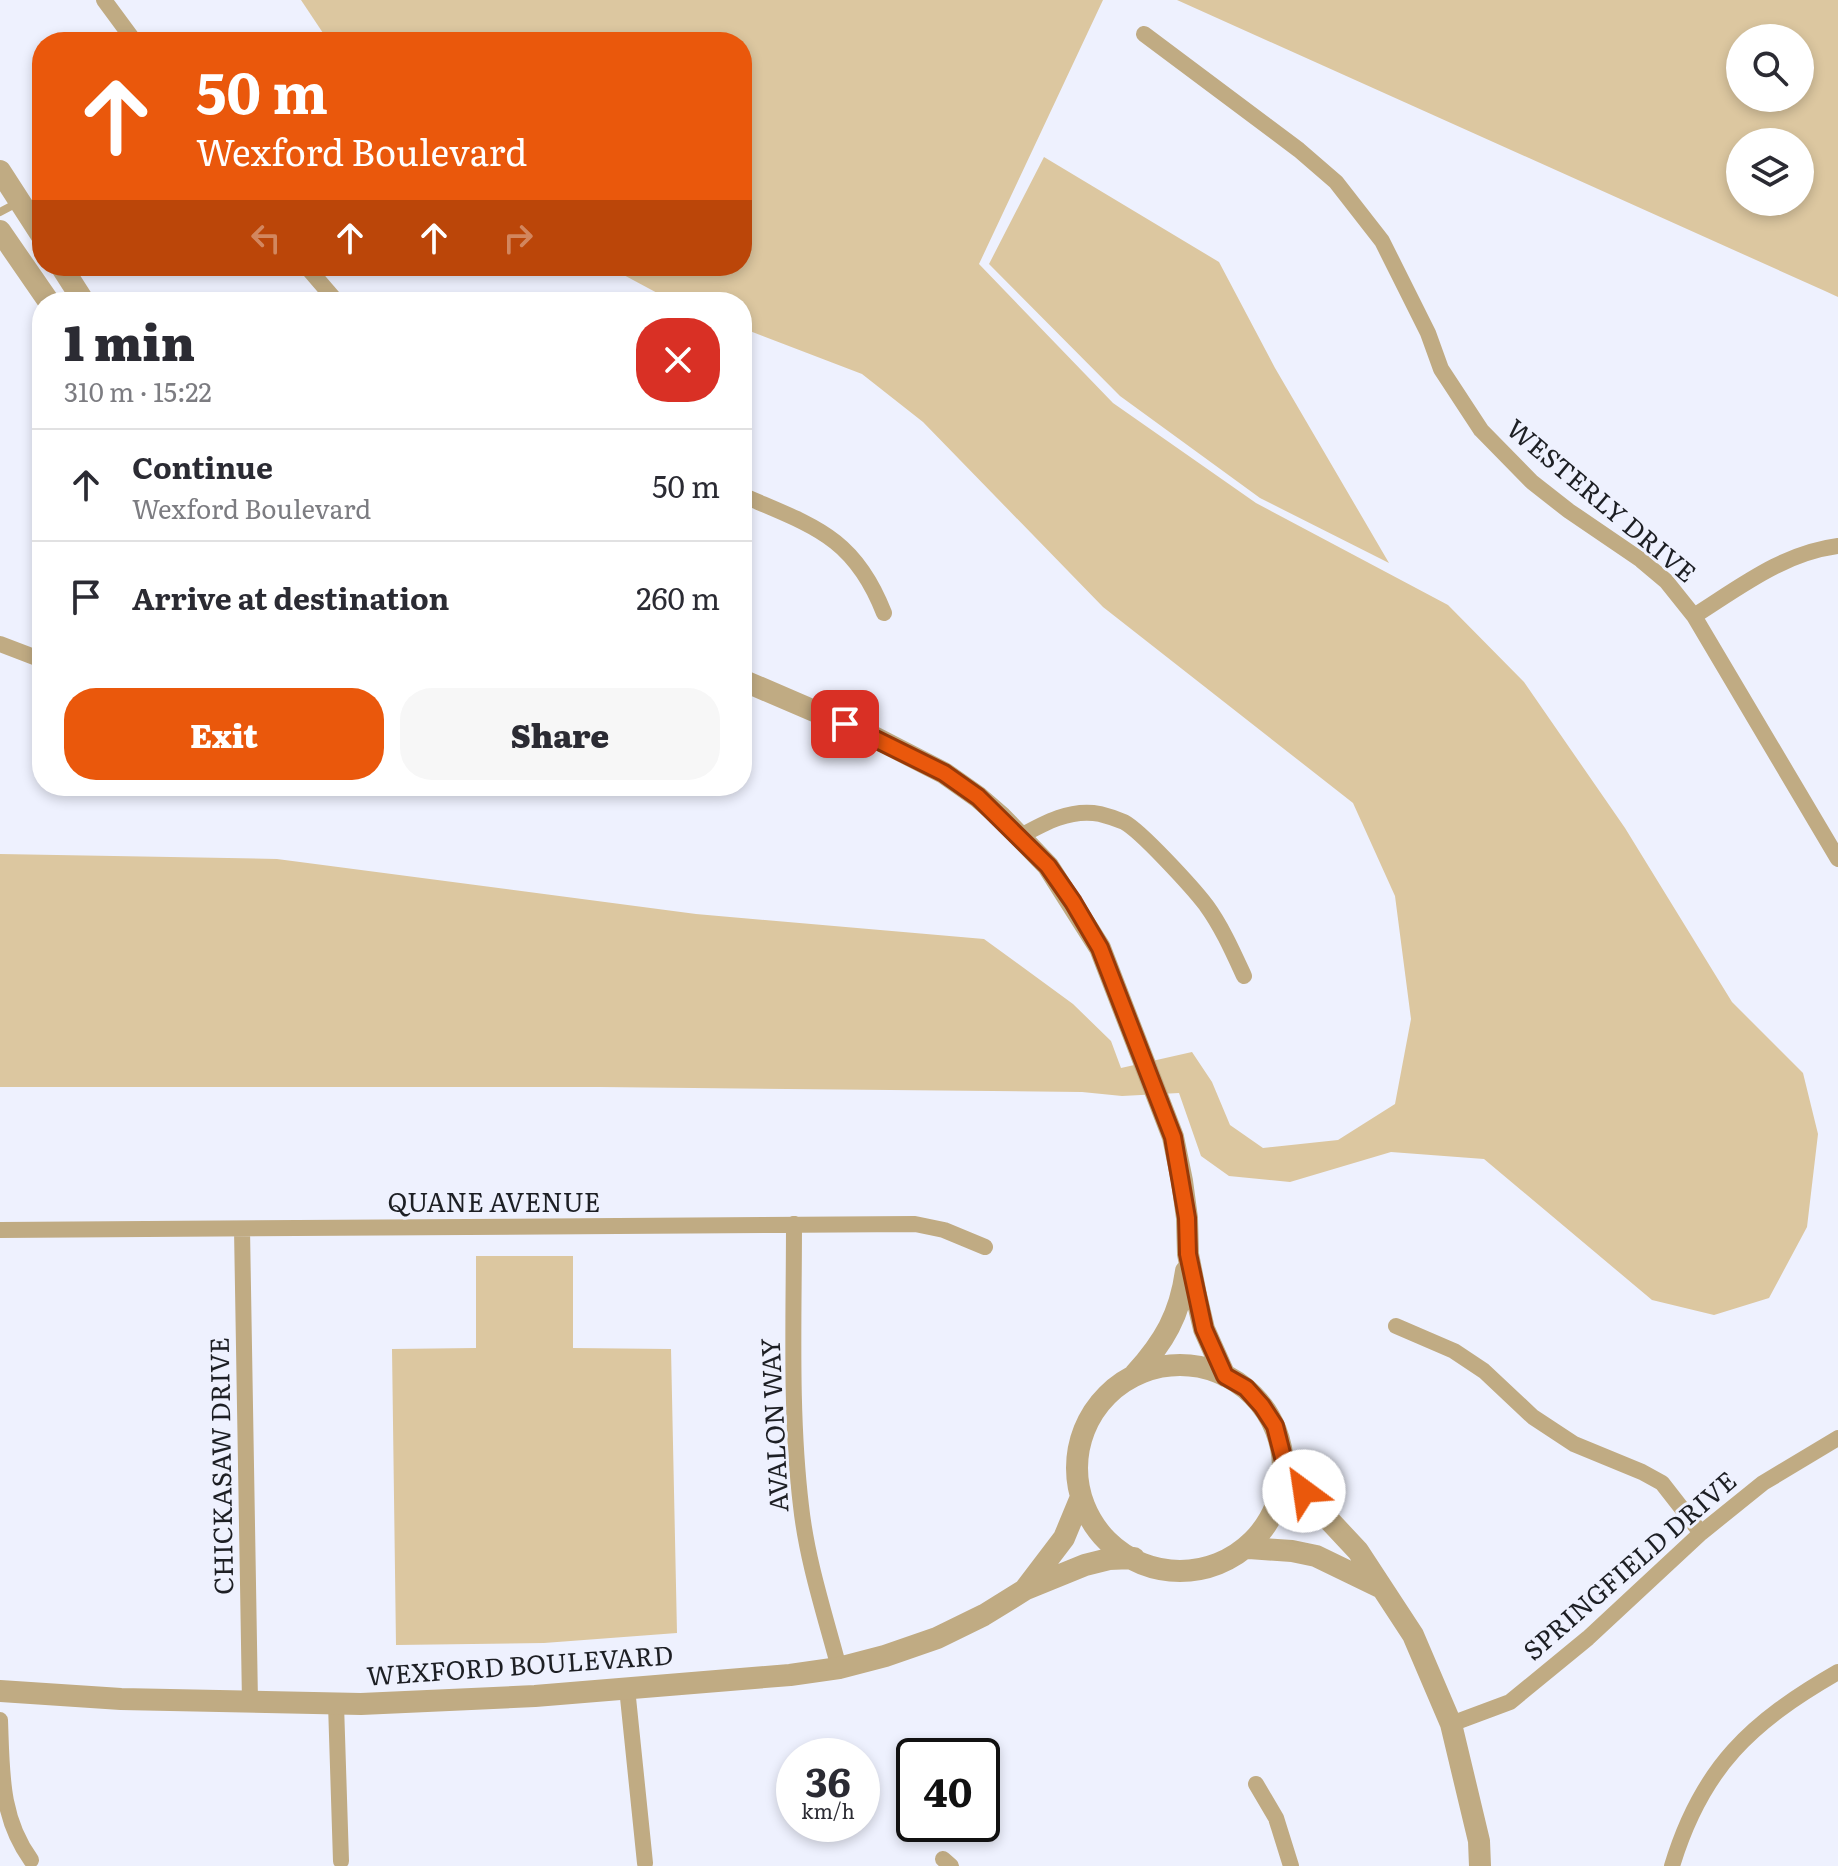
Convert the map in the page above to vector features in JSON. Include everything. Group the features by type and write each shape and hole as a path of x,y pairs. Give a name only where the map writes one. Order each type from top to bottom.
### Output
{"street":[{"path":"104,0 128,32"},
{"name":"WESTERLY DRIVE","path":"1144,34 1299,150 1336,182 1382,241 1428,333 1441,369 1481,430 1532,482 1666,581 1694,616 1838,859"},
{"path":"0,171 10,207 32,227"},
{"path":"0,231 42,292"},
{"path":"314,276 326,292"},
{"path":"752,499 821,530 842,545 862,567 884,613"},
{"path":"1694,616 1757,575 1787,560 1838,546"},
{"path":"0,644 32,656"},
{"path":"752,684 870,735 944,773 978,797 1048,866 1100,948 1173,1137 1187,1218 1188,1254 1182,1296 1160,1347 1135,1374 1115,1387 1088,1418 1079,1440 1076,1457 1081,1497 1090,1519 1113,1545 1153,1566 1193,1570 1213,1565 1249,1548 1292,1551 1316,1556 1380,1587"},
{"path":"1019,837 1050,820 1075,814 1099,814 1124,822 1140,833 1206,905 1244,976"},
{"name":"AVALON WAY","path":"794,1224 797,1468 809,1551 839,1668"},
{"name":"QUANE AVENUE","path":"0,1230 915,1224 944,1230 985,1247"},
{"name":"CHICKASAW DRIVE","path":"242,1229 250,1702"},
{"path":"1188,1254 1204,1329 1225,1376"},
{"path":"1396,1326 1454,1351 1474,1364 1533,1417 1574,1444 1662,1483 1701,1533"},
{"path":"1135,1374 1158,1367 1203,1367 1246,1388 1262,1406 1275,1426 1285,1465 1284,1483 1276,1510 1249,1548"},
{"name":"SPRINGFIELD DRIVE","path":"1451,1724 1510,1702 1588,1638 1701,1533 1763,1483 1838,1438"},
{"path":"1285,1465 1315,1505 1358,1551 1413,1635 1451,1724 1476,1826 1480,1866"},
{"name":"WEXFORD BOULEVARD","path":"1026,1589 1064,1538 1081,1497"},
{"name":"WEXFORD BOULEVARD","path":"0,1691 121,1699 336,1704 535,1696 790,1675 839,1668 885,1656 937,1638 984,1615 1026,1589 1085,1565 1109,1559 1134,1558"},
{"path":"1672,1866 1692,1812 1710,1780 1735,1747 1762,1721 1792,1699 1838,1672"},
{"path":"627,1688 645,1863"},
{"path":"336,1704 341,1861"},
{"path":"0,1720 4,1802 9,1823 31,1860"},
{"path":"1256,1784 1276,1818 1291,1866"}],"shaded area":[{"path":"301,0 1103,0 979,264 1113,403 1256,503 1448,605 1524,682 1625,828 1732,1002 1803,1073 1818,1134 1807,1227 1769,1298 1714,1315 1652,1300 1484,1159 1391,1152 1290,1182 1229,1176 1201,1156 1179,1093 1122,1096 1082,1092 600,1087 0,1087 0,854 277,859 696,914 984,939 1073,1004 1111,1041 1121,1068 1192,1052 1212,1082 1230,1125 1263,1148 1338,1140 1395,1104 1411,1019 1395,896 1353,803 1103,607 923,422 862,374 752,332 752,292 655,292 626,276 752,276 752,32 322,32"},
{"path":"1177,0 1838,0 1838,297"},
{"path":"1044,157 1219,262 1275,368 1389,563 1260,498 1120,396 989,264"},
{"path":"476,1256 573,1256 573,1348 671,1349 677,1633 544,1643 396,1645 392,1349 476,1348"}],"route":[{"path":"845,724 944,773 978,797 1048,866 1073,902 1100,948 1173,1137 1187,1218 1188,1254 1204,1329 1225,1376 1246,1388 1275,1426 1285,1465 1304,1491"}]}
